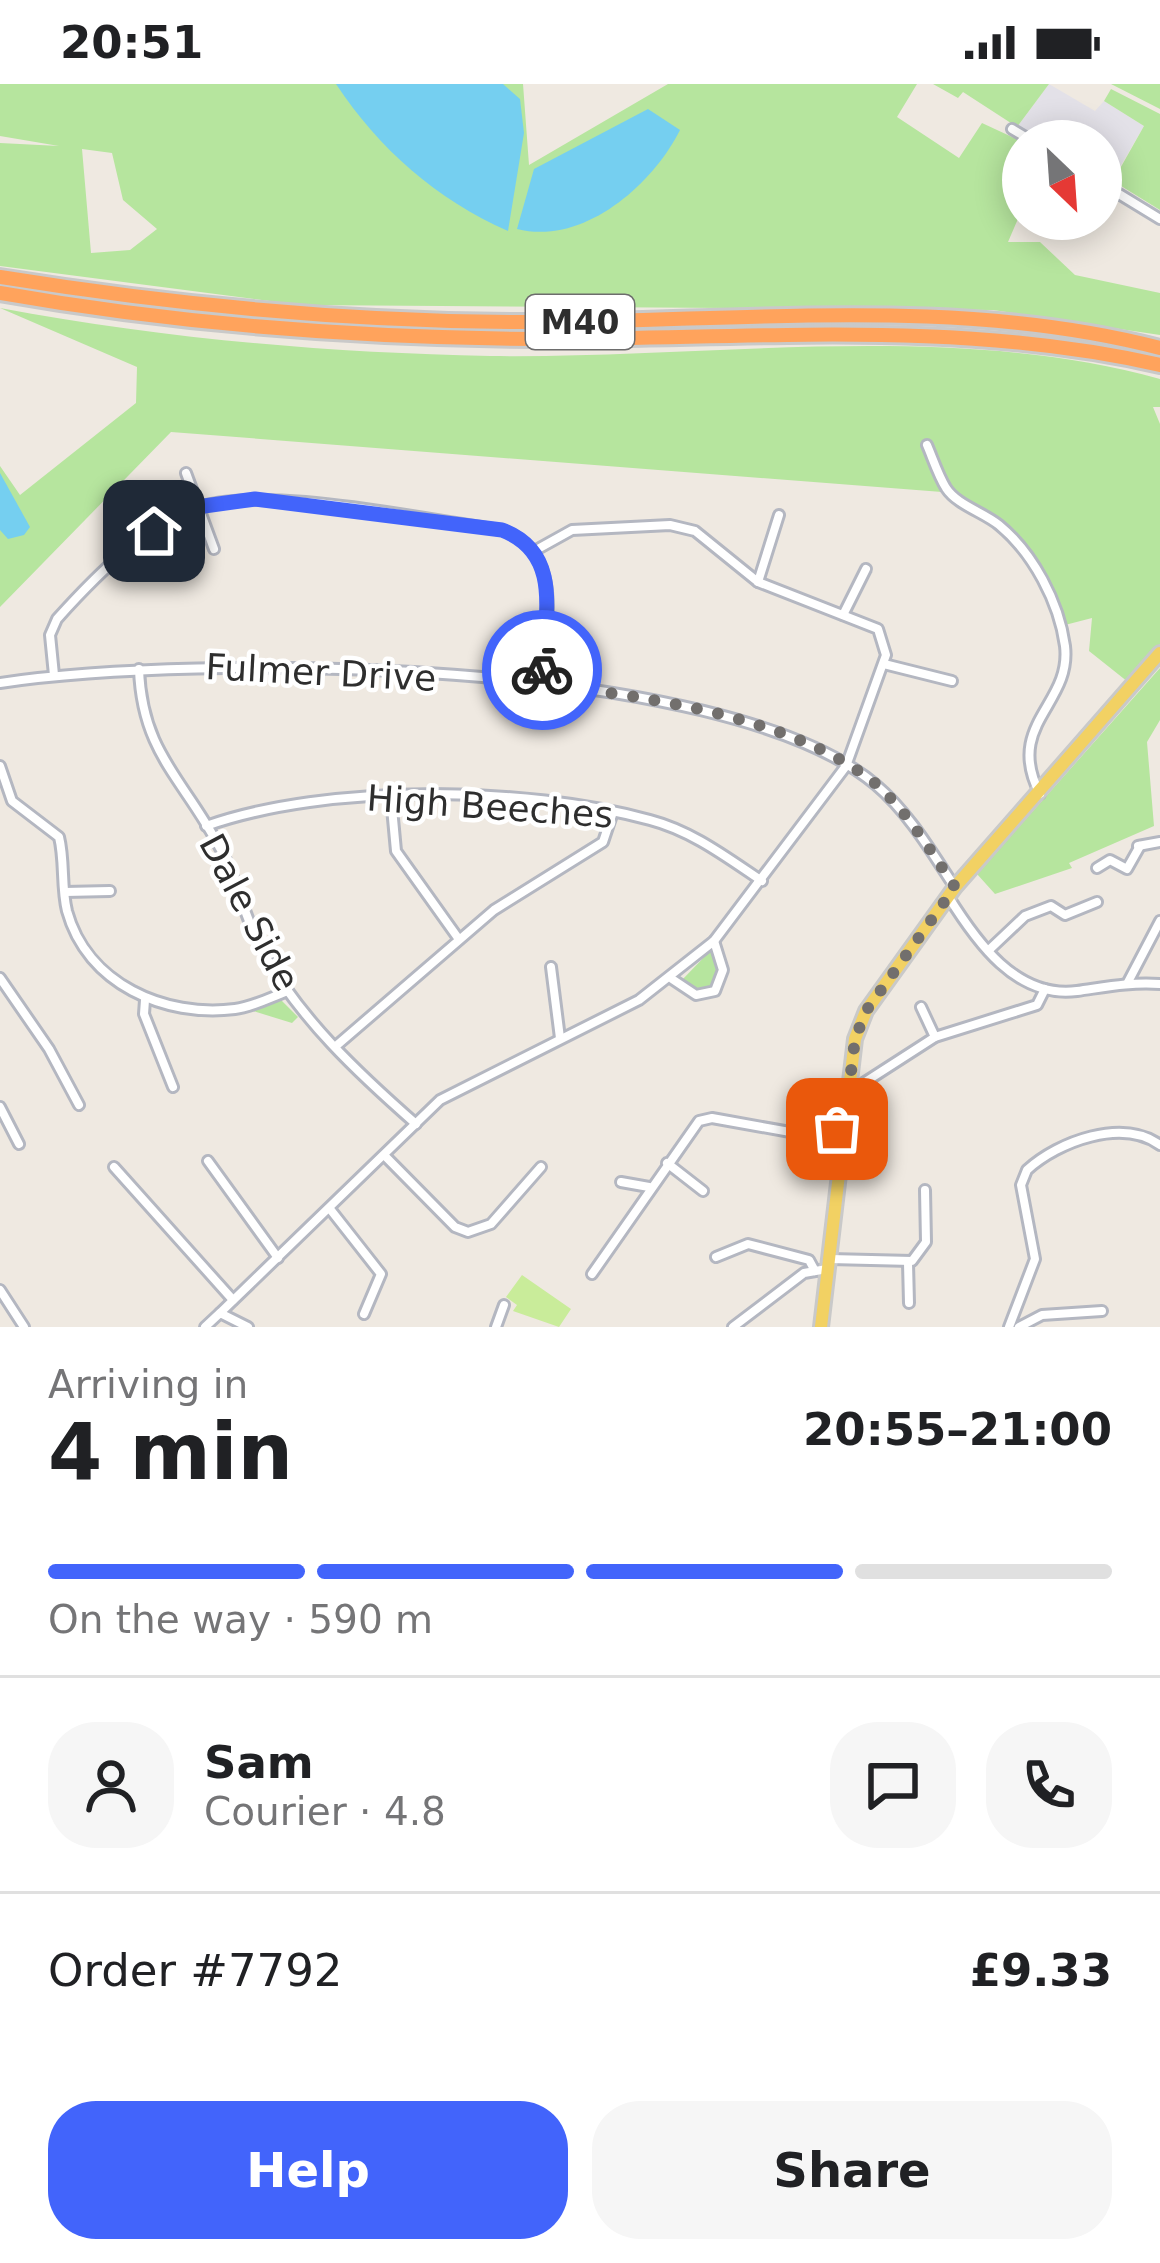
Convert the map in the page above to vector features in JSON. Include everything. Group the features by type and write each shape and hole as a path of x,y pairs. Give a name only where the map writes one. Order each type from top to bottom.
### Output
{"highway":[{"name":"M40","path":"0,277 213,307 356,318 544,322 907,317 1001,322 1160,348"},
{"name":"M40","path":"0,293 187,321 374,336 932,335 1060,346 1160,365"}],"main road":[{"path":"821,1327 824,1266 855,1039 866,1011 952,892 1160,653"}],"street":[{"path":"1122,196 1160,219"},
{"path":"927,445 948,492 999,525 1030,556 1050,597 1065,649 1058,682 1028,742 1028,771 1040,794"},
{"path":"186,473 214,549"},
{"path":"54,675 50,635 57,619 154,531 197,507 255,499 480,527 522,538 536,550 548,583 541,685"},
{"path":"758,581 779,515"},
{"path":"205,1327 466,1082 672,979 714,941 846,766 883,664 884,635 758,581 695,531 670,526 572,530 536,550"},
{"path":"842,616 866,568"},
{"path":"883,664 952,681"},
{"name":"Fulmer Drive","path":"0,682 139,669 280,665 541,685 638,698 757,727 874,783 898,808 989,950 1018,978 1046,989"},
{"name":"Dale Side","path":"139,669 148,733 161,764 222,851 263,952 288,991 336,1046 416,1124"},
{"path":"0,766 2,786 12,801 58,837 65,892 80,943 97,964 145,1000 225,1010 288,991"},
{"path":"391,797 397,851 458,938"},
{"name":"High Beeches","path":"206,826 280,802 498,799 613,812 691,835 762,880"},
{"path":"336,1046 458,938 531,883 603,842 613,812"},
{"path":"1096,868 1110,860 1127,869 1138,846 1160,842"},
{"path":"65,892 110,891"},
{"path":"989,950 1037,910 1051,905 1065,916 1097,902"},
{"path":"1128,982 1160,921"},
{"path":"672,979 696,995 715,991 723,970 714,941"},
{"path":"551,967 560,1038"},
{"path":"1,983 49,1049 79,1105"},
{"path":"862,1084 935,1037 1029,1008 1042,1000 1046,989 1160,984"},
{"path":"145,1000 144,1013 173,1087"},
{"path":"921,1007 935,1037"},
{"path":"0,1107 20,1144"},
{"path":"592,1274 691,1127 712,1118 818,1137 844,1129"},
{"path":"1013,1327 1035,1259 1022,1195 1027,1170 1116,1131 1144,1135 1160,1145"},
{"path":"385,1156 455,1227 468,1232 491,1224 541,1167"},
{"path":"208,1161 278,1258"},
{"path":"667,1162 703,1191"},
{"path":"114,1168 233,1300"},
{"path":"621,1182 650,1187"},
{"path":"909,1303 908,1263 926,1242 925,1190"},
{"path":"330,1209 381,1274 364,1313"},
{"path":"716,1257 748,1244 824,1266 908,1263"},
{"path":"733,1327 824,1266"},
{"path":"0,1290 18,1325"},
{"path":"496,1327 504,1305"},
{"path":"1013,1327 1042,1315 1102,1312"},
{"path":"220,1313 248,1327"}],"shaded area":[{"path":"1049,84 1095,111 1104,101 1144,126 1122,163 1122,120 1022,120"}],"green space":[{"path":"0,84 523,84 529,165 668,84 917,84 897,117 959,158 982,123 1002,132 1002,240 1040,242 1075,275 1160,293 1160,335 993,310 301,305 0,266 0,143 59,146 0,136","holes":["82,149 112,153 123,200 157,229 130,250 91,253"]},
{"path":"933,84 1049,84 1022,120 1006,120 963,92 958,98"},
{"path":"1111,84 1160,84 1160,109"},
{"path":"1111,89 1160,114 1160,210 1122,187 1122,165 1144,126 1104,101"},
{"path":"0,308 182,336 367,351 490,356 912,347 1079,361 1160,379 1160,407 1153,407 1160,424 1160,644 1128,682 1089,651 1092,618 1065,625 1036,562 955,493 171,432 0,607 0,466 20,495 136,403 137,367"},
{"path":"1160,668 1160,720 1147,742 1154,826 1069,863 1072,868 995,894 977,874"},
{"path":"712,949 718,952 722,974 712,990 701,994 682,980"},
{"path":"280,999 298,1017 292,1023 253,1011"},
{"path":"522,1275 571,1309 559,1327 513,1311 517,1305 506,1297"}],"water":[{"path":"336,84 503,84 520,99 524,133 508,231 457,204 412,170 371,130"},
{"path":"648,109 680,130 634,190 591,219 567,228 517,229 534,169"},
{"path":"0,473 30,527 24,535 8,539 0,530"}],"way so far":[{"path":"542,670 541,685 655,701 757,727 846,766 874,783 898,808 955,887 866,1011 855,1039 844,1129 837,1129"}],"route":[{"path":"154,531 176,515 229,499 502,530 536,550 544,566 548,583 542,670"}]}
